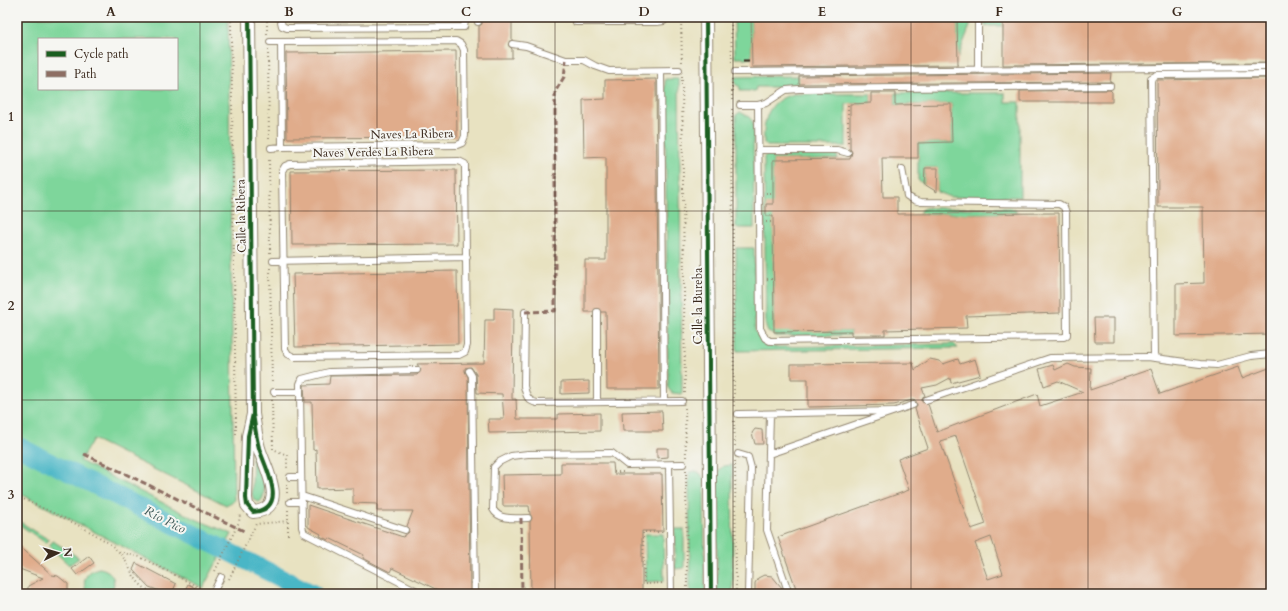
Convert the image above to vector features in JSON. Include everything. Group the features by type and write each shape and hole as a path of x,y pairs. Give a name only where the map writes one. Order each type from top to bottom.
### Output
{"street":[{"name":"Calle la Ribera","path":"249,17 253,414 257,441 271,477 273,494 272,502 265,510 254,512 247,505 246,498 248,436 253,414"},
{"name":"Calle la Bureba","path":"706,17 711,594"}],"lane":[{"path":"280,17 282,26 287,28 464,27 465,21"},
{"path":"576,22 657,22 664,21 666,17"},
{"path":"978,17 978,70"},
{"name":"Naves La Ribera","path":"268,40 281,42 456,41 462,44 464,50 465,136 462,143 457,146 282,147"},
{"path":"270,148 282,147 281,42"},
{"path":"512,44 526,46 566,60 584,60 609,71 679,70"},
{"path":"735,72 1271,67"},
{"path":"661,71 664,401"},
{"path":"1154,358 1151,78 1157,75 1271,74"},
{"path":"740,105 758,105 766,103 786,90 800,89 1110,86"},
{"path":"758,105 760,328 765,338 770,341 1064,337 1067,335 1066,212 1064,207 1059,204 947,203 914,200 907,196 902,169"},
{"path":"758,150 837,150 848,153"},
{"name":"Naves Verdes La Ribera","path":"459,161 465,164 467,257 467,345 465,352 459,355 294,357 288,354 285,348 283,261 282,171 285,166 290,164 459,161"},
{"path":"273,261 467,257"},
{"path":"525,312 524,386 527,396 531,402 682,401"},
{"path":"597,312 597,402"},
{"path":"926,400 1050,358 1122,356 1217,365 1251,356 1271,354"},
{"path":"417,370 321,373 302,379 300,384 302,527 304,533 308,537 423,594"},
{"path":"471,373 475,594"},
{"path":"274,392 300,392"},
{"path":"769,454 913,405"},
{"path":"738,414 895,411"},
{"path":"770,414 767,530 786,588"},
{"path":"528,518 503,518 495,514 493,509 494,467 499,462 511,456 528,454 612,454 627,465 683,464"},
{"path":"738,454 748,457 751,468 748,594"},
{"path":"669,465 671,594"},
{"path":"289,477 301,477"},
{"path":"289,502 302,499 405,530"},
{"path":"214,591 221,576"}],"path":[{"path":"231,17 236,436"},
{"path":"267,17 270,148"},
{"path":"681,17 687,594"},
{"path":"731,17 736,594"},
{"path":"848,105 848,153"},
{"path":"269,155 272,384"},
{"path":"272,399 273,449 287,455 287,470"},
{"path":"289,477 289,502"},
{"path":"17,496 105,541 119,552 136,581 147,590 157,594"},
{"path":"288,508 288,536"},
{"path":"215,570 239,522 240,510"},
{"path":"230,578 256,524 288,521"},
{"path":"665,532 643,532 644,584 666,583"},
{"path":"119,552 140,557 204,590"}],"green space":[{"path":"17,17 228,17 234,501 226,505 93,439 80,461 193,518 232,534 203,588 17,492"},
{"path":"734,17 751,17 752,58 735,58"},
{"path":"957,17 970,17 970,26 957,59"},
{"path":"985,17 1003,17 1003,26 985,26"},
{"path":"799,76 799,84 787,84 780,87 756,87 755,91 740,91 740,87 735,84 735,77"},
{"path":"665,79 679,79 682,394 672,393 668,388"},
{"path":"895,93 1005,93 1005,102 1020,102 1020,197 950,197 937,192 937,168 925,168 924,184 918,180 918,143 952,142 951,104 895,105"},
{"path":"794,94 871,94 871,103 846,104 846,146 767,146 764,143 764,134 766,119 769,112 778,101"},
{"path":"740,112 749,117 753,122 754,228 736,228 736,115"},
{"path":"768,153 836,153 838,159 773,160 774,331 851,331 851,335 776,336 768,332 766,327 764,157"},
{"path":"925,208 1010,208 1015,210 1017,213 919,214 921,210"},
{"path":"736,248 754,248 755,331 762,341 770,346 954,344 958,348 737,351"},
{"path":"253,440 264,483 263,498 259,502 254,500 252,494"},
{"path":"732,465 733,594 717,594 717,472 723,466"},
{"path":"695,471 700,473 704,479 705,594 690,594 689,472"},
{"path":"17,520 49,540 46,543 17,523"},
{"path":"675,529 684,529 684,568 675,569"},
{"path":"645,534 663,534 664,581 646,582"},
{"path":"53,541 79,558 69,565 49,546"},
{"path":"99,568 108,571 113,577 114,585 112,590 110,594 88,594 85,585 86,578 94,569"}],"building":[{"path":"482,17 512,17 512,40 508,44 512,49 512,58 479,58 479,26 482,24"},
{"path":"751,17 957,17 958,65 752,67"},
{"path":"1003,17 1271,17 1271,63 1003,65"},
{"path":"456,51 457,137 287,138 286,53"},
{"path":"1111,73 1110,82 799,84 799,76"},
{"path":"1271,78 1271,334 1176,336 1176,284 1204,283 1203,207 1158,207 1157,80"},
{"path":"656,79 659,389 607,389 606,312 601,312 597,308 593,312 585,312 585,260 606,260 606,157 584,158 583,100 605,99 605,80"},
{"path":"1110,90 1112,92 1112,102 1020,102 1020,91"},
{"path":"871,93 895,93 895,105 951,104 952,142 918,143 918,158 882,158 883,197 897,197 897,214 1059,213 1060,313 966,316 967,328 885,330 885,335 851,335 851,331 774,332 773,216 766,216 766,204 773,204 773,160 850,159 852,152 850,149 850,104 871,103"},
{"path":"925,168 938,168 937,192 924,184"},
{"path":"456,170 457,244 292,245 291,171"},
{"path":"457,271 458,344 295,347 293,274"},
{"path":"494,308 513,309 512,399 516,399 517,419 558,419 558,414 600,413 600,431 489,433 488,419 504,419 502,394 477,393 476,374 471,367 465,368 468,377 470,594 446,594 392,568 390,572 363,558 364,555 329,538 328,540 320,536 321,534 308,527 308,505 403,537 409,532 407,526 413,511 377,511 377,504 353,503 353,488 317,489 316,449 313,450 312,402 305,402 304,385 329,384 330,376 417,375 421,370 417,364 484,363 485,320 494,320"},
{"path":"1094,318 1114,318 1114,342 1095,342"},
{"path":"930,359 939,361 943,364 958,359 960,364 975,359 980,375 951,383 950,378 937,385 922,388 925,396 922,399 922,402 928,404 937,432 1037,394 1040,406 1083,392 1058,381 1044,386 1039,369 1053,365 1055,370 1068,364 1075,367 1091,368 1090,390 1151,369 1160,394 1238,367 1242,378 1269,368 1271,374 1271,594 798,594 778,537 909,490 898,459 928,448 915,409 917,405 916,401 912,400 894,405 808,407 808,379 791,379 791,364 913,363 915,370","holes":["956,436 986,524 971,529 940,441","991,537 1003,574 988,579 975,543"]},
{"path":"589,381 589,393 561,394 561,382"},
{"path":"662,411 663,431 623,431 622,412"},
{"path":"755,429 762,430 763,444 755,444 752,433"},
{"path":"657,448 668,448 668,457 657,458"},
{"path":"561,463 613,463 614,474 662,474 663,531 642,531 642,594 531,594 530,522 532,518 529,506 503,506 502,475 561,474"},
{"path":"17,544 52,575 58,576 68,584 68,594 28,594 28,586 43,578 17,568"},
{"path":"89,556 94,563 77,575 72,569"},
{"path":"136,563 176,584 173,591 160,591 149,587 133,570"},
{"path":"764,575 772,576 787,594 755,594 755,583 758,578"},
{"path":"188,584 206,594 183,594"}],"waterway":[{"name":"Río Pico","path":"17,446 313,594"}],"railway":[{"path":"743,61 752,61"}],"marked path":[{"path":"525,312 555,311 555,92 564,77 566,60"},
{"path":"84,454 244,531"},
{"path":"521,518 522,594"}],"cycle path":[{"path":"249,17 253,414 258,444 272,486 273,496 270,504 264,509 253,512 247,505 246,498 248,436 253,414"},
{"path":"706,17 711,594"}]}
